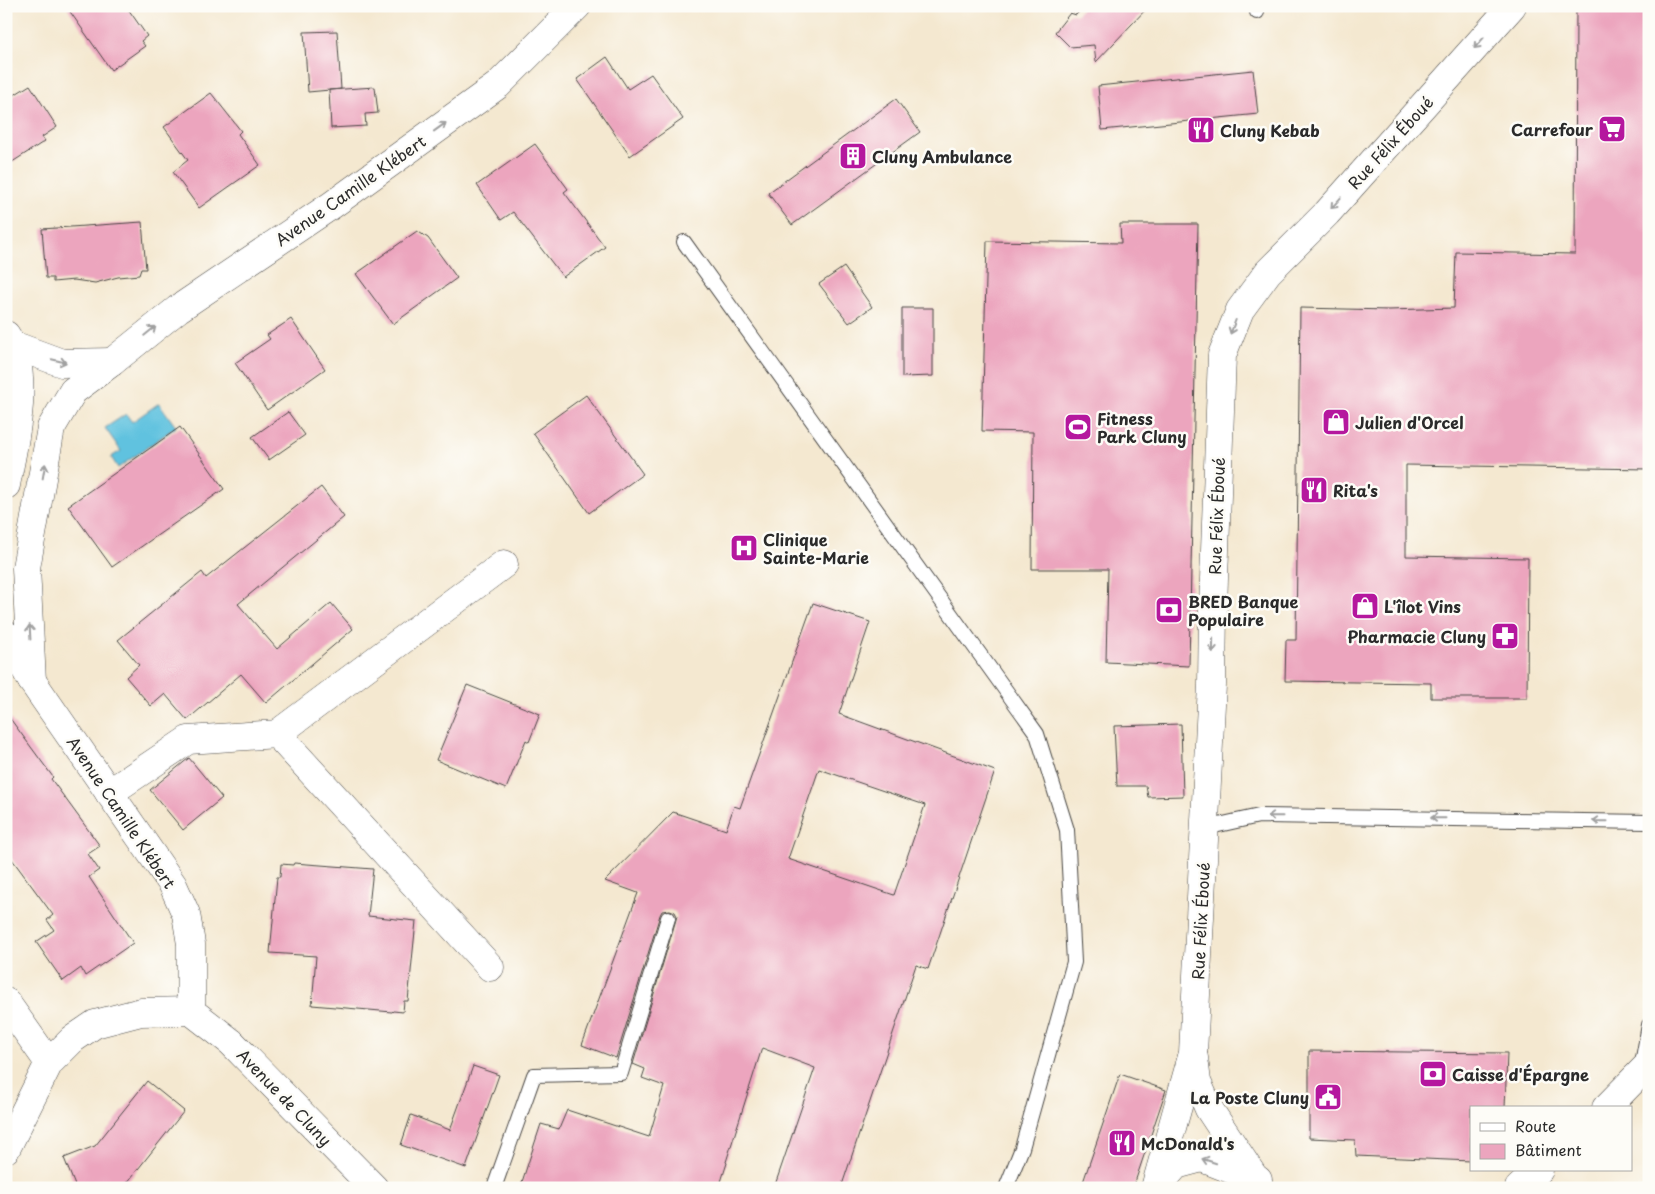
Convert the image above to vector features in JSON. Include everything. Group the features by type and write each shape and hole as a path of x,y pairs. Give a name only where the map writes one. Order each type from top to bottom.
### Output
{"street":[{"name":"Avenue Camille Klébert","path":"32,681 26,568 51,428 73,390 112,362 178,309 332,205 498,85 577,6"},
{"name":"Rue Félix Éboué","path":"1155,1188 1193,1053 1212,685 1222,355 1240,310 1268,272 1327,213 1512,6"},
{"path":"10,340 62,363 112,362"},
{"path":"6,485 14,442 21,384 10,340"},
{"path":"109,793 188,740 276,734 504,564"},
{"name":"Avenue Camille Klébert","path":"6,634 32,681 173,885 186,914 191,944 191,1011"},
{"path":"276,734 490,967"},
{"path":"6,1002 49,1063"},
{"path":"6,1149 49,1063 73,1039 95,1024 141,1012 191,1011"},
{"name":"Avenue de Cluny","path":"191,1011 231,1042 374,1188"},
{"path":"1193,1053 1197,1082 1209,1109 1262,1183"},
{"path":"1608,1106 1644,1069"},
{"path":"1155,1188 1176,1165 1202,1158 1262,1183"},
{"path":"1519,1188 1537,1172"}],"lane":[{"path":"684,242 1037,734 1067,830 1074,962 1022,1148 1006,1188"},
{"path":"1205,828 1259,816 1649,822"},
{"path":"494,1188 534,1075 621,1073 668,918"},
{"path":"1644,1069 1649,1025"}],"water":[{"path":"159,403 176,427 118,468 111,457 121,451 105,428 126,414 132,422"}],"building":[{"path":"66,6 126,6 147,36 141,41 145,46 111,70"},
{"path":"1084,6 1149,6 1096,62 1094,45 1070,47 1055,32 1070,13 1076,15"},
{"path":"1576,6 1649,6 1649,469 1406,465 1406,556 1528,558 1527,698 1431,698 1431,683 1285,681 1286,640 1296,640 1300,308 1389,310 1454,308 1456,252 1575,254"},
{"path":"337,31 341,89 308,92 304,32"},
{"path":"607,57 628,89 651,74 683,119 630,156 577,79"},
{"path":"1253,70 1258,114 1102,130 1098,86"},
{"path":"30,85 57,127 42,137 45,141 6,166 6,100"},
{"path":"375,87 378,113 365,114 366,126 331,128 329,90"},
{"path":"211,93 241,131 238,134 260,165 199,208 173,172 188,160 164,127"},
{"name":"Cluny Ambulance","path":"896,99 920,132 792,225 768,193"},
{"path":"535,144 568,189 564,192 605,247 563,277 513,212 501,220 477,185"},
{"path":"142,222 146,269 141,269 139,275 118,277 95,283 74,280 53,282 53,278 46,278 42,229"},
{"path":"1120,224 1198,224 1189,666 1106,662 1108,569 1032,569 1033,432 982,431 987,241 1121,243"},
{"path":"417,231 428,238 457,278 393,324 356,274"},
{"path":"844,267 872,307 849,323 819,284"},
{"path":"902,308 933,308 933,376 902,377"},
{"path":"291,319 325,369 267,410 235,363 270,339 267,335"},
{"path":"586,395 643,474 589,513 533,433"},
{"path":"288,412 305,435 269,460 252,437"},
{"path":"180,427 224,489 112,567 68,506"},
{"path":"321,487 344,517 238,604 277,649 331,603 353,629 266,703 241,674 187,720 165,694 151,706 126,677 139,665 118,640 202,572 206,578"},
{"path":"813,603 870,622 839,714 995,771 928,969 916,965 841,1188 774,1188 815,1068 762,1048 719,1188 520,1188 541,1124 559,1129 567,1110 649,1137 664,1086 642,1078 645,1069 633,1064 677,916 675,912 670,910 662,911 660,915 616,1058 582,1045 638,893 605,881 673,812 726,830 734,806 740,808","holes":["819,769 925,805 894,895 788,859"]},
{"path":"467,685 540,714 529,742 526,740 506,789 436,760"},
{"path":"6,713 100,846 88,854 99,870 89,877 133,943 85,976 81,968 63,981 36,942 54,930 47,920 53,915 6,851"},
{"path":"1181,724 1183,796 1148,797 1146,786 1117,786 1114,726"},
{"path":"189,758 222,798 183,830 150,790"},
{"path":"294,863 373,869 368,916 416,921 408,1001 404,1001 403,1012 312,1005 316,956 270,953 277,877 280,877 281,864 293,865"},
{"path":"1309,1051 1507,1053 1505,1106 1470,1106 1470,1161 1356,1156 1355,1140 1309,1138"},
{"path":"473,1066 499,1075 466,1168 401,1145 411,1115 450,1130"},
{"name":"McDonald's","path":"1120,1074 1166,1090 1133,1188 1081,1188"},
{"path":"147,1081 184,1111 123,1188 76,1188 64,1158 95,1146"}],"place":[{"name":"Carrefour","path":"1612,129"},
{"name":"Cluny Kebab","path":"1201,130"},
{"name":"Cluny Ambulance","path":"853,156"},
{"name":"Julien d'Orcel","path":"1336,422"},
{"name":"Fitness Park Cluny","path":"1078,427"},
{"name":"Rita's","path":"1314,490"},
{"name":"Clinique Sainte-Marie","path":"744,548"},
{"name":"L'îlot Vins","path":"1365,606"},
{"name":"BRED Banque Populaire","path":"1169,610"},
{"name":"Pharmacie Cluny","path":"1505,636"},
{"name":"Caisse d'Épargne","path":"1433,1074"},
{"name":"La Poste Cluny","path":"1328,1097"},
{"name":"McDonald's","path":"1122,1143"}]}
